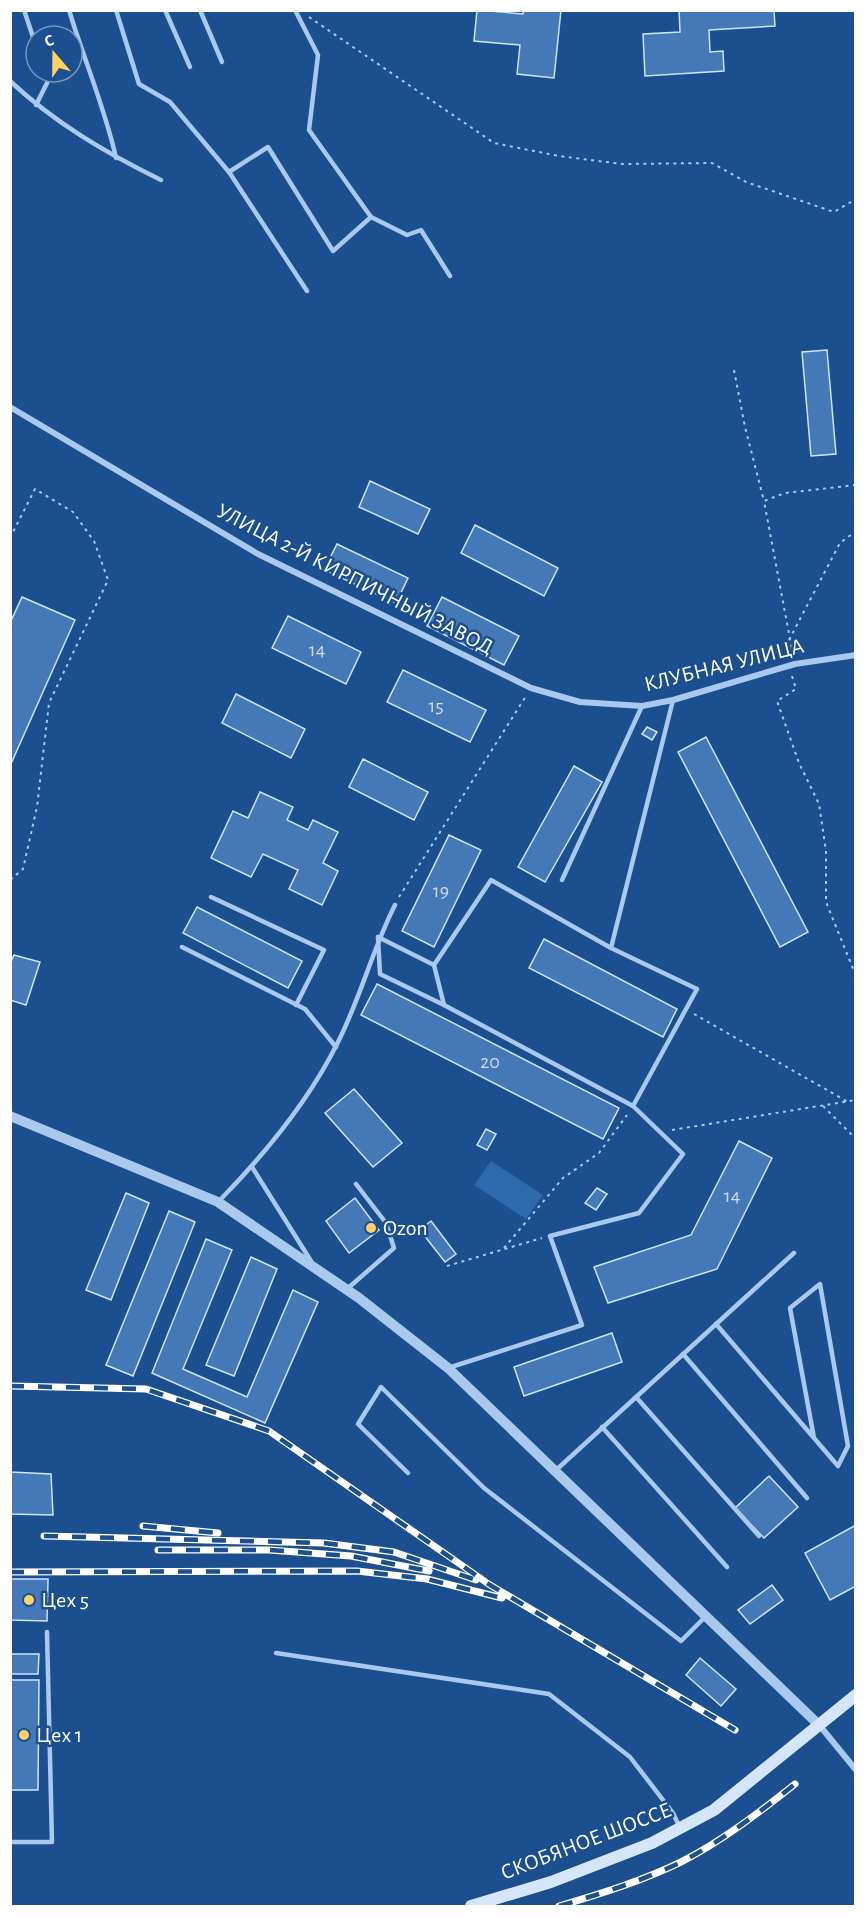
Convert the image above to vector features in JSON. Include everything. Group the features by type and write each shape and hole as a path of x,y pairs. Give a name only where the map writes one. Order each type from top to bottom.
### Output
{"main road":[{"name":"СКОБЯНОЕ ШОССЕ","path":"471,1906 551,1882 652,1843 714,1810 820,1726 855,1695"}],"street":[{"name":"УЛИЦА 2-Й КИРПИЧНЫЙ ЗАВОД","path":"10,407 258,554 531,688"},
{"name":"КЛУБНАЯ УЛИЦА","path":"531,688 580,702 642,706 673,700 792,665 855,655"},
{"path":"10,1116 218,1202 347,1289 448,1368 820,1726 853,1761 855,1770"}],"lane":[{"path":"69,10 89,77 107,118 116,158"},
{"path":"116,10 139,84 170,102 229,172 307,291"},
{"path":"165,10 190,67"},
{"path":"200,10 222,62"},
{"path":"295,10 318,55 309,130 371,217 407,235 421,230 450,276"},
{"path":"10,81 36,105 116,158 161,180"},
{"path":"36,105 46,84"},
{"path":"229,172 268,147 333,251 371,217"},
{"path":"611,948 673,700"},
{"path":"562,880 642,706"},
{"path":"444,1005 434,965 491,880 611,948 697,989 633,1106"},
{"path":"211,897 324,950 296,1005"},
{"path":"218,1202 252,1167 303,1099 336,1047 378,937 395,904"},
{"path":"378,937 434,965"},
{"path":"378,937 380,974 444,1005 633,1106 683,1154 639,1213 550,1236 582,1326 448,1368"},
{"path":"182,946 305,1010 336,1047"},
{"path":"252,1167 315,1267"},
{"path":"347,1289 394,1248 386,1223 356,1184"},
{"path":"555,1471 794,1253"},
{"path":"716,1324 838,1466 848,1446 820,1284 790,1308 814,1438"},
{"path":"683,1354 807,1498"},
{"path":"408,1473 358,1424 381,1387 484,1488 681,1641 706,1616"},
{"path":"636,1397 759,1536"},
{"path":"602,1427 727,1567"},
{"path":"10,1842 52,1842 47,1632"},
{"path":"276,1653 549,1694 630,1757 673,1813 680,1828"}],"path":[{"path":"309,17 494,143 559,156 622,164 712,163 738,177 834,212 855,199"},
{"path":"734,370 745,427 764,501 796,689 777,701 799,764 819,804 826,851 826,902 855,976"},
{"path":"764,501 785,493 855,485"},
{"path":"10,538 35,489 73,513 94,541 108,580 49,703 35,817 23,869 10,880"},
{"path":"789,640 840,543 855,531"},
{"path":"395,904 440,828 531,688"},
{"path":"686,1009 848,1102"},
{"path":"660,1132 855,1100"},
{"path":"504,1248 563,1178 599,1153 633,1106"},
{"path":"824,1106 855,1139"},
{"path":"447,1266 550,1236"}],"shaded area":[{"path":"491,1161 543,1195 526,1219 474,1185"}],"building":[{"path":"477,10 523,14 524,10 561,10 554,78 517,74 520,45 474,41"},
{"path":"679,10 774,10 775,26 709,30 710,52 723,51 724,71 645,76 643,34 680,32"},
{"path":"827,350 836,454 811,456 802,352"},
{"path":"370,481 430,509 418,534 359,507"},
{"path":"475,525 558,568 544,596 461,553"},
{"path":"337,544 408,578 396,603 324,570"},
{"path":"22,597 75,620 10,766 10,623"},
{"path":"442,597 519,636 504,665 427,626"},
{"path":"288,616 361,652 346,684 272,648"},
{"path":"403,670 486,710 470,742 387,702"},
{"path":"236,694 305,729 291,758 222,723"},
{"path":"647,727 657,732 652,740 642,734"},
{"path":"706,737 808,932 780,947 678,752"},
{"path":"363,759 428,792 414,820 349,787"},
{"path":"574,766 602,782 545,882 518,867"},
{"path":"260,792 293,807 287,820 308,830 313,820 338,832 323,863 338,871 322,905 289,889 298,870 263,854 251,877 211,858 233,811 248,818"},
{"path":"449,835 481,850 434,947 402,931"},
{"path":"197,907 302,961 288,988 183,933"},
{"path":"544,939 677,1009 663,1037 529,968"},
{"path":"14,955 40,962 26,1005 10,1000 10,964"},
{"path":"377,984 619,1108 603,1139 361,1015"},
{"path":"354,1089 402,1143 373,1167 325,1113"},
{"path":"486,1129 496,1134 487,1150 477,1145"},
{"path":"739,1141 772,1158 717,1269 608,1303 594,1267 691,1235"},
{"path":"597,1188 607,1194 596,1210 585,1203"},
{"path":"126,1193 149,1203 111,1300 86,1290"},
{"path":"355,1198 379,1230 349,1253 326,1221"},
{"path":"169,1211 195,1222 133,1376 106,1365"},
{"path":"431,1221 456,1254 445,1262 420,1230"},
{"path":"206,1239 232,1250 183,1369 247,1397 293,1290 318,1302 265,1423 152,1373"},
{"path":"251,1257 277,1269 234,1376 206,1365"},
{"path":"612,1333 622,1362 524,1396 514,1367"},
{"path":"10,1472 51,1474 53,1515 10,1514"},
{"path":"769,1476 798,1507 764,1538 735,1508"},
{"path":"856,1525 856,1586 830,1600 805,1553"},
{"name":"Цех 5","path":"10,1579 48,1579 47,1621 10,1620"},
{"path":"772,1585 783,1600 750,1624 738,1610"},
{"path":"10,1654 39,1654 38,1674 10,1674"},
{"path":"700,1658 736,1689 721,1706 686,1675"},
{"name":"Цех 1","path":"10,1680 39,1680 38,1790 10,1790"}],"railway":[{"path":"10,1386 146,1389 269,1431 490,1585 735,1730"},
{"path":"143,1526 218,1533"},
{"path":"44,1536 324,1543 394,1552 476,1580"},
{"path":"158,1550 269,1550 351,1556 429,1571"},
{"path":"10,1572 357,1571 427,1579 502,1598"},
{"path":"559,1906 636,1881 681,1862 726,1835 795,1784"}],"place":[{"name":"Ozon","path":"371,1228"},
{"name":"Цех 5","path":"29,1600"},
{"name":"Цех 1","path":"24,1735"}]}
